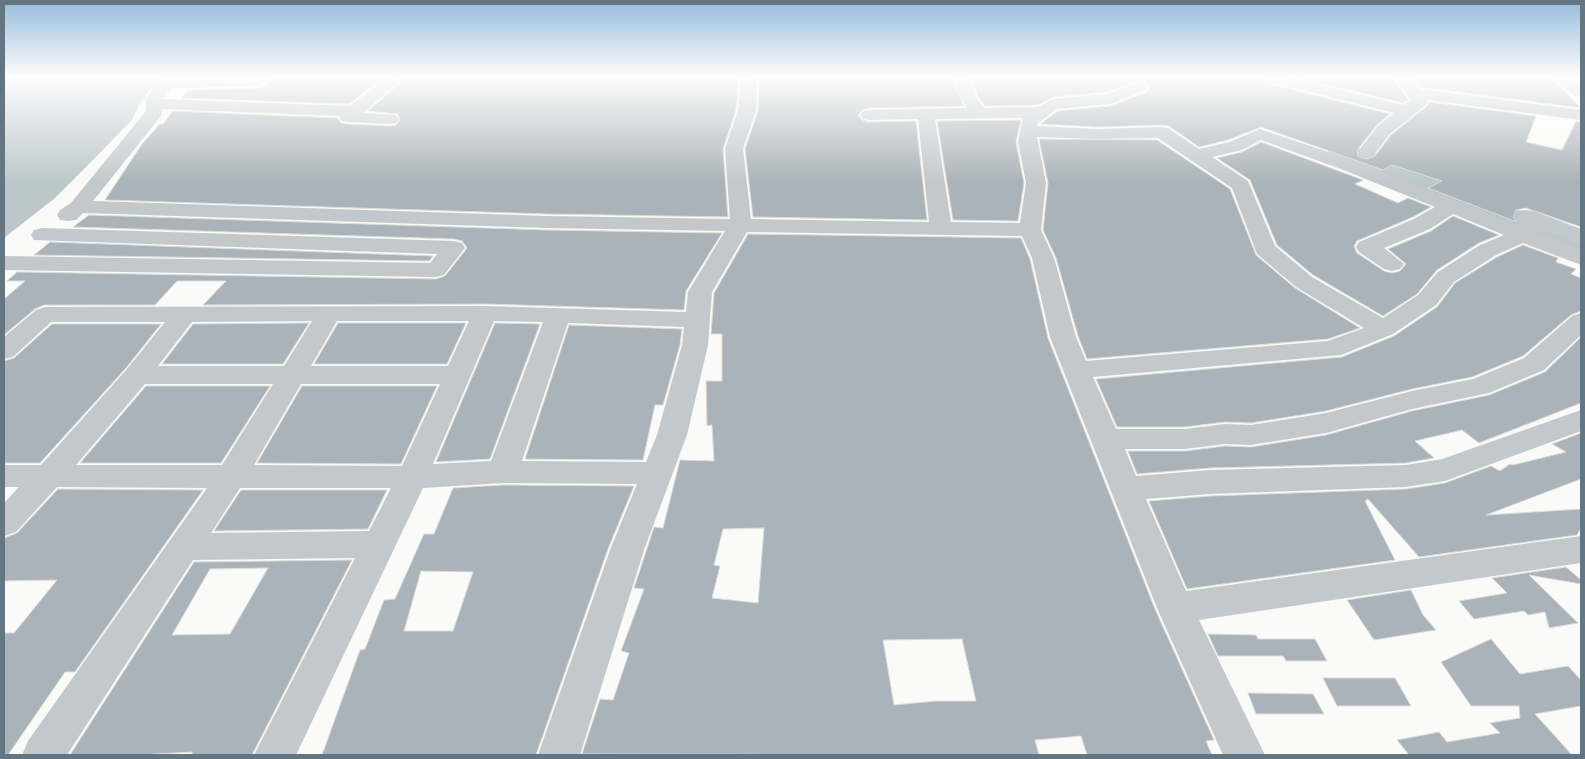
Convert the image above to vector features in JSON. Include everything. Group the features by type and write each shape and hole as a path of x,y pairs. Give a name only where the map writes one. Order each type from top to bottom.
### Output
{"street":[{"path":"4,263 78,207 155,112"},
{"path":"201,121 214,112"},
{"path":"352,112 347,117 390,119"},
{"path":"559,755 628,550 672,434 694,345 700,292 741,224 734,149 746,112"},
{"path":"869,115 1016,112"},
{"path":"1041,112 1029,121 1028,131 1027,142 1036,183 1030,230 1043,258 1063,337 1175,608 1244,755"},
{"path":"1367,151 1377,137 1406,112"},
{"path":"1561,112 1581,115"},
{"path":"926,114 941,228"},
{"path":"1028,131 1097,134 1162,132 1241,185 1265,249 1304,282 1384,329"},
{"path":"1196,155 1235,146 1260,134 1348,165 1451,206 1533,229 1581,237"},
{"path":"1405,170 1533,229 1581,258"},
{"path":"1392,264 1367,247 1414,228 1451,206"},
{"path":"78,207 547,222 1030,230"},
{"path":"1078,370 1332,349 1384,329 1427,300 1446,276 1488,250 1533,229"},
{"path":"4,263 436,270 454,248 42,235"},
{"path":"4,351 45,314 485,313 697,320"},
{"path":"275,755 377,544 412,477 485,313"},
{"path":"43,755 231,477 329,314"},
{"path":"4,524 50,476 137,375 184,315"},
{"path":"503,472 558,315"},
{"path":"1106,440 1185,439 1226,434 1251,436 1326,423 1412,400 1479,387 1534,364 1581,321"},
{"path":"137,375 456,375"},
{"path":"1126,489 1210,482 1406,476 1445,470 1581,420"},
{"path":"4,476 412,477 503,472 656,473"},
{"path":"182,547 377,544"},
{"path":"1175,608 1581,550"}],"shaded area":[{"path":"4,112 136,112 132,120 55,198 4,238"}],"building":[{"path":"172,112 338,118 341,123 347,124 390,126 396,125 400,120 398,114 382,112 735,112 723,149 728,217 547,214 105,200 142,144"},
{"path":"758,112 860,112 858,115 862,120 869,122 916,121 927,220 753,217 745,149"},
{"path":"1056,112 1384,112 1390,114 1377,125 1357,150 1358,156 1366,159 1375,156 1391,135 1419,112 1509,112 1536,116 1526,142 1562,150 1576,121 1581,122 1581,227 1526,208 1516,210 1513,217 1517,222 1428,188 1442,181 1392,165 1383,170 1261,127 1228,140 1199,147 1169,126 1097,127 1040,124"},
{"path":"1021,120 1016,142 1024,183 1018,221 953,220 937,121"},
{"path":"1039,139 1157,140 1230,189 1256,255 1295,288 1360,328 1328,339 1087,359 1078,336 1056,258 1043,230 1048,183"},
{"path":"1261,142 1363,180 1355,184 1398,203 1408,198 1431,207 1413,217 1357,241 1354,246 1357,253 1384,271 1392,273 1400,271 1406,264 1388,249 1431,231 1453,216 1499,235 1479,243 1437,270 1417,294 1383,316 1313,275 1277,245 1250,180 1217,158 1242,152"},
{"path":"89,215 547,230 722,233 686,291 684,310 485,304 203,305 226,281 177,281 155,305 44,305 35,309 4,335 4,299 25,281 7,281 17,272 436,279 445,276 467,248 462,241 454,239 73,227"},
{"path":"748,234 1021,238 1030,259 1048,338 1155,609 1214,740 1206,741 1212,755 1087,755 1081,736 1035,740 1039,755 582,754 600,699 613,700 629,653 621,651 644,589 634,588 654,527 663,528 680,460 714,461 712,425 707,426 706,381 722,381 722,334 711,334 714,293","holes":["764,528 758,603 712,598 720,566 714,565 723,529","962,639 976,701 936,701 894,705 883,640"]},
{"path":"50,242 433,256 429,261 34,255"},
{"path":"1523,245 1558,258 1556,262 1576,269 1571,274 1581,278 1581,311 1571,315 1523,356 1472,377 1412,389 1326,411 1251,423 1225,422 1185,427 1117,427 1096,379 1342,357 1394,336 1437,307 1455,283 1497,257"},
{"path":"309,323 283,364 162,364 193,324"},
{"path":"338,323 466,323 447,364 314,364"},
{"path":"495,323 540,324 490,459 436,462"},
{"path":"52,324 161,324 126,368 40,463 4,463 4,361 14,358"},
{"path":"569,325 682,329 680,345 663,405 655,405 643,460 525,459"},
{"path":"1581,337 1581,403 1479,443 1462,430 1415,441 1434,458 1406,463 1210,468 1137,474 1128,451 1185,451 1225,446 1251,447 1326,435 1412,411 1489,395 1545,372"},
{"path":"146,386 270,386 221,463 80,463"},
{"path":"302,386 437,386 401,464 257,463"},
{"path":"1581,433 1581,479 1486,515 1581,509 1581,528 1577,535 1419,557 1368,499 1365,501 1395,560 1187,589 1149,501 1210,496 1406,489 1445,483 1491,466 1500,471 1510,464 1513,465 1566,452 1552,444"},
{"path":"503,485 634,486 608,549 536,755 322,755 360,650 365,649 384,600 395,599 424,534 434,534 453,488","holes":["421,571 473,572 453,631 404,631"]},
{"path":"58,489 203,490 75,672 65,672 8,755 4,755 4,633 14,633 57,580 4,581 4,538 17,533"},
{"path":"241,490 387,490 368,529 214,531"},
{"path":"352,560 252,755 192,755 192,752 138,755 70,755 194,562","holes":["268,568 230,634 172,635 210,569"]},
{"path":"1566,567 1581,580 1581,584 1529,575 1578,623 1549,628 1545,612 1528,615 1524,611 1474,619 1459,601 1507,593 1492,578"},
{"path":"1411,590 1423,615 1436,630 1374,640 1347,600"},
{"path":"1208,634 1256,635 1258,639 1315,639 1327,661 1286,661 1283,656 1218,656"},
{"path":"1491,639 1520,674 1568,666 1581,680 1581,706 1535,714 1572,755 1409,755 1397,740 1439,732 1447,742 1500,733 1490,723 1520,718 1519,706 1471,706 1441,662"},
{"path":"1323,678 1395,678 1411,706 1337,706"},
{"path":"1248,693 1313,694 1324,714 1256,714"}],"waterway":[{"path":"1340,150 1385,166 1581,247"}]}
